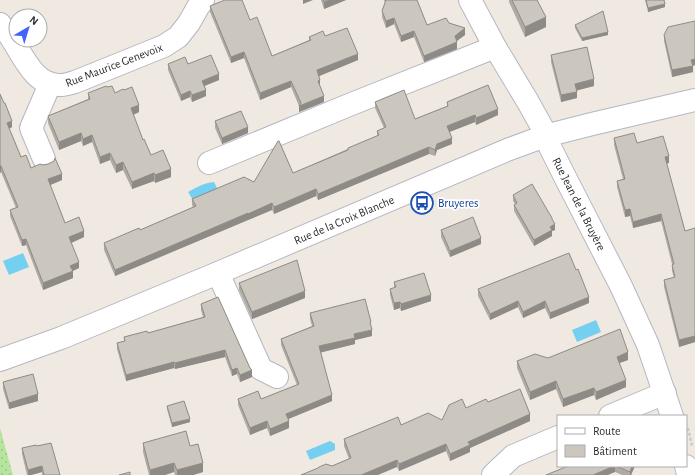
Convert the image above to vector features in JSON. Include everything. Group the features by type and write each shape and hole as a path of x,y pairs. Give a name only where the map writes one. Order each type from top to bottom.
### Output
{"street":[{"name":"Rue Maurice Genevoix","path":"0,24 9,35 29,68 50,84 62,85 75,82 164,46 178,37 189,24 203,0"},
{"name":"Rue Jean de la Bruyère","path":"470,0 542,127 565,177 621,286 648,345 672,415"},
{"path":"209,163 349,104 496,47"},
{"name":"Rue Maurice Genevoix","path":"44,159 31,128 50,84"},
{"name":"Rue de la Croix Blanche","path":"0,360 61,338 500,153 545,136 695,100"},
{"path":"218,273 262,369 278,377"},
{"path":"612,415 665,393"},
{"path":"493,475 513,456 557,437"},
{"path":"688,475 689,458"}],"path":[{"path":"687,434 689,458"}],"green space":[{"path":"0,428 13,475 0,475"}],"water":[{"path":"214,182 217,188 214,191 193,200 188,192 204,184"},
{"path":"23,253 29,267 9,275 3,261"},
{"path":"596,320 601,332 577,342 572,330"},
{"path":"330,441 335,444 335,450 310,460 306,451"}],"building":[{"path":"225,0 242,0 250,20 257,17 272,56 311,40 309,37 323,31 325,36 347,28 358,54 317,70 320,80 318,81 324,96 299,106 301,103 291,81 260,93 244,52 231,57 210,6"},
{"path":"386,0 417,0 427,25 446,18 449,23 465,28 455,36 457,42 424,56 414,31 401,36 394,18 386,21 382,11"},
{"path":"512,0 537,0 546,17 525,27"},
{"path":"646,0 664,0 665,4 648,8"},
{"path":"603,11 608,32 582,38 575,25"},
{"path":"695,21 695,59 691,60 693,66 672,70 664,35 668,27"},
{"path":"587,47 594,79 575,84 577,92 561,95 551,55"},
{"path":"211,55 219,74 202,81 206,90 192,95 190,91 181,95 168,64 185,57 188,64"},
{"path":"488,85 498,109 476,118 475,115 447,126 452,138 437,144 435,150 429,147 318,194 316,189 274,207 272,203 115,270 104,243 139,228 140,230 196,206 192,199 244,177 254,182 278,141 293,173 379,135 377,131 386,127 375,102 404,90 415,119 448,106 447,102"},
{"path":"106,86 112,86 115,93 132,87 139,105 131,108 143,140 144,139 151,155 163,150 171,169 155,175 154,173 132,182 123,162 116,165 110,153 100,157 92,135 83,139 81,133 59,142 48,116 90,99 88,93"},
{"path":"0,94 12,121 7,123 21,157 26,155 31,168 40,164 48,164 54,161 55,158 62,174 48,179 65,223 79,217 84,231 69,237 79,262 70,266 73,271 43,283 26,239 22,240 10,210 18,207 0,166"},
{"path":"241,111 248,127 222,138 215,121"},
{"path":"634,133 637,143 663,136 669,156 665,157 685,231 695,228 695,336 679,340 664,280 675,277 672,265 674,264 661,214 633,222 630,209 625,210 617,181 625,179 614,138"},
{"path":"532,184 555,224 550,227 552,230 534,240 514,205 517,203 513,195"},
{"path":"473,217 481,238 450,251 441,230"},
{"path":"569,253 576,270 578,269 589,297 550,313 545,301 523,312 518,301 490,314 478,289"},
{"path":"297,260 305,291 252,312 239,283"},
{"path":"424,273 431,295 401,304 400,302 394,303 390,289 396,287 394,282"},
{"path":"218,297 252,370 240,375 237,368 232,370 225,350 126,375 117,343 125,341 124,337 147,331 148,333 205,317 201,304"},
{"path":"365,299 372,330 354,334 355,338 319,346 332,395 286,414 289,421 270,429 267,421 250,428 238,399 258,391 261,399 299,384 281,339 314,326 310,313"},
{"path":"620,329 628,352 617,357 626,380 596,392 594,388 563,399 556,381 530,392 517,361 535,354 548,358"},
{"path":"33,374 38,394 9,403 3,382"},
{"path":"520,389 530,414 468,442 470,445 450,454 446,444 399,464 397,460 361,475 301,475 326,464 332,466 351,458 344,439 398,417 401,425 428,413 442,420 449,405 462,399 466,408 486,399 488,402"},
{"path":"184,401 190,419 172,423 167,406"},
{"path":"186,431 190,446 198,444 203,463 177,470 174,463 150,470 143,443"},
{"path":"51,443 60,475 44,475 42,466 28,470 22,448"},
{"path":"566,467 612,467 593,475 546,475"},
{"path":"618,467 632,467 630,472"},
{"path":"130,472 130,475 119,475"}],"place":[{"name":"Bruyeres","path":"422,203"}]}
